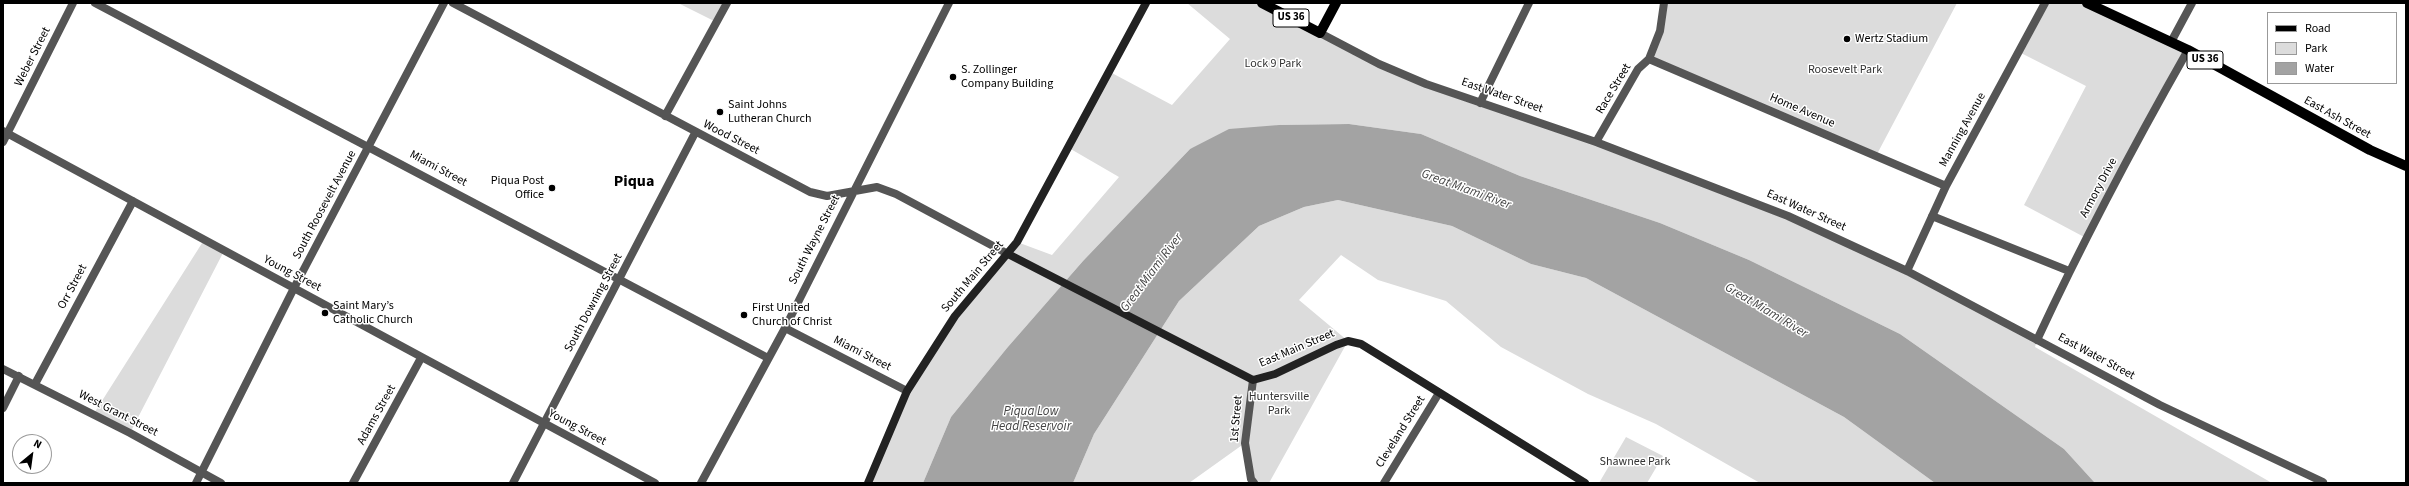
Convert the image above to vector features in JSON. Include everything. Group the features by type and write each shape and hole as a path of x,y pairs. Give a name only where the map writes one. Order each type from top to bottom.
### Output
{"main road":[{"name":"East Water Street","path":"1262,3 1320,33"},
{"name":"US 36","path":"1320,33 1336,3"},
{"name":"East Ash Street","path":"2087,3 2188,50 2370,150 2406,166"}],"street":[{"name":"Weber Street","path":"3,142 5,132 42,65 73,3"},
{"name":"Miami Street","path":"95,3 768,358"},
{"name":"South Roosevelt Avenue","path":"196,483 294,288 370,147 444,3"},
{"name":"Wood Street","path":"453,3 695,133 810,192 827,196 877,187 896,194 1008,254"},
{"path":"665,116 727,3"},
{"name":"South Main Street","path":"868,483 907,390 955,316 1017,242 1102,89 1146,3"},
{"path":"1480,103 1529,3"},
{"name":"Race Street","path":"1596,142 1638,69 1649,59 1660,31 1664,3"},
{"name":"Manning Avenue","path":"1907,271 1946,186 2045,3"},
{"path":"2171,42 2192,3"},
{"name":"South Wayne Street","path":"701,483 784,328 948,5"},
{"name":"East Water Street","path":"1320,33 1379,64 1420,82 1596,142 1788,216 1907,271 2160,405 2323,482"},
{"name":"Armory Drive","path":"2037,340 2069,271 2148,120 2188,50"},
{"name":"Home Avenue","path":"1649,59 1946,186"},
{"name":"Young Street","path":"5,132 655,483"},
{"name":"South Downing Street","path":"513,483 695,133"},
{"name":"Orr Street","path":"35,384 133,201"},
{"path":"1932,216 2069,271"},
{"name":"East Main Street","path":"1008,254 1253,380 1275,374 1348,341 1361,344 1586,483"},
{"name":"Miami Street","path":"784,328 907,390"},
{"name":"Adams Street","path":"353,483 421,358"},
{"name":"West Grant Street","path":"3,369 35,384 221,483"},
{"path":"3,408 19,376"},
{"name":"1st Street","path":"1253,380 1245,443 1251,479 1254,483"},
{"name":"Cleveland Street","path":"1384,483 1439,393"}],"green space":[{"path":"678,3 727,3 716,22"},
{"name":"Lock 9 Park","path":"1187,3 1262,3 1379,64 1788,216 2037,340 2035,347 2272,483 2095,483 2064,449 1900,334 1749,260 1660,223 1520,176 1421,134 1349,124 1279,125 1190,149 1083,261 1007,348 951,417 923,483 868,483 895,418 932,350 1017,242 1052,255 1119,177 1069,148 1110,72 1172,105 1230,39"},
{"name":"Roosevelt Park","path":"1664,3 1957,3 1876,156 1649,59"},
{"path":"2045,3 2087,3 2188,50 2086,238 2024,205 2086,86 2019,52"},
{"name":"Huntersville Park","path":"1338,200 1452,226 1531,264 1586,278 1844,417 1935,483 1760,483 1656,424 1588,394 1501,347 1446,301 1378,280 1341,255 1299,300 1348,341 1269,483 1254,483 1245,443 1189,483 1073,483 1094,434 1179,301 1259,226 1304,207"},
{"path":"204,240 224,251 130,433 93,415"},
{"name":"Shawnee Park","path":"1626,437 1663,456 1647,483 1599,483"}],"water":[{"name":"Piqua Low Head Reservoir","path":"1349,124 1421,134 1520,176 1660,223 1749,260 1900,334 2064,449 2095,483 1935,483 1844,417 1586,278 1531,264 1452,226 1338,200 1304,207 1259,226 1179,301 1094,434 1073,483 923,483 951,417 1007,348 1083,261 1190,149 1229,129 1279,125"}],"place":[{"name":"Wertz Stadium","path":"1847,39"},
{"name":"S. Zollinger Company Building","path":"953,77"},
{"name":"Saint Johns Lutheran Church","path":"720,112"},
{"name":"Piqua Post Office","path":"552,188"},
{"name":"Saint Mary’s Catholic Church","path":"325,313"},
{"name":"First United Church of Christ","path":"744,315"}],"district":[{"name":"Piqua","path":"634,182"}],"water label":[{"name":"Great Miami River","path":"1466,190"},
{"name":"Great Miami River","path":"1152,273"},
{"name":"Great Miami River","path":"1766,311"}]}
